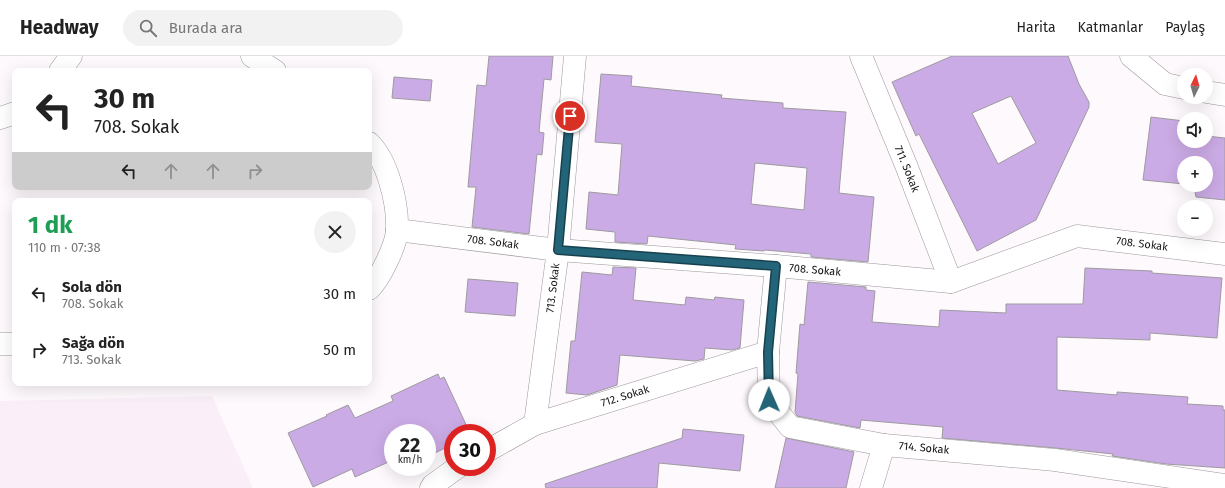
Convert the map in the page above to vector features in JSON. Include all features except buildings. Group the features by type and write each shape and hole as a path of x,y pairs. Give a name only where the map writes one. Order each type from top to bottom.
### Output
{"street":[{"path":"62,68 71,56"},
{"path":"252,56 270,68"},
{"name":"713. Sokak","path":"535,424 558,250 575,56"},
{"name":"711. Sokak","path":"861,56 906,165 951,282"},
{"path":"1131,56 1165,84 1177,87"},
{"path":"1213,93 1225,95"},
{"path":"0,118 12,114"},
{"path":"372,147 386,171 395,196 397,230 388,260 375,284 372,286"},
{"name":"708. Sokak","path":"397,230 558,250 776,266 951,282 1077,236 1225,254"},
{"name":"714. Sokak","path":"776,266 768,352 769,400 790,427 884,445 1055,460 1225,485"},
{"path":"0,344 12,344"},
{"name":"712. Sokak","path":"496,446 535,424 768,352"},
{"path":"871,488 884,445"},
{"path":"431,488 446,476"}],"shaded area":[{"path":"212,396 253,488 0,488 0,401"}],"route":[{"path":"570,116 558,250 776,266 768,352 769,400"}]}
